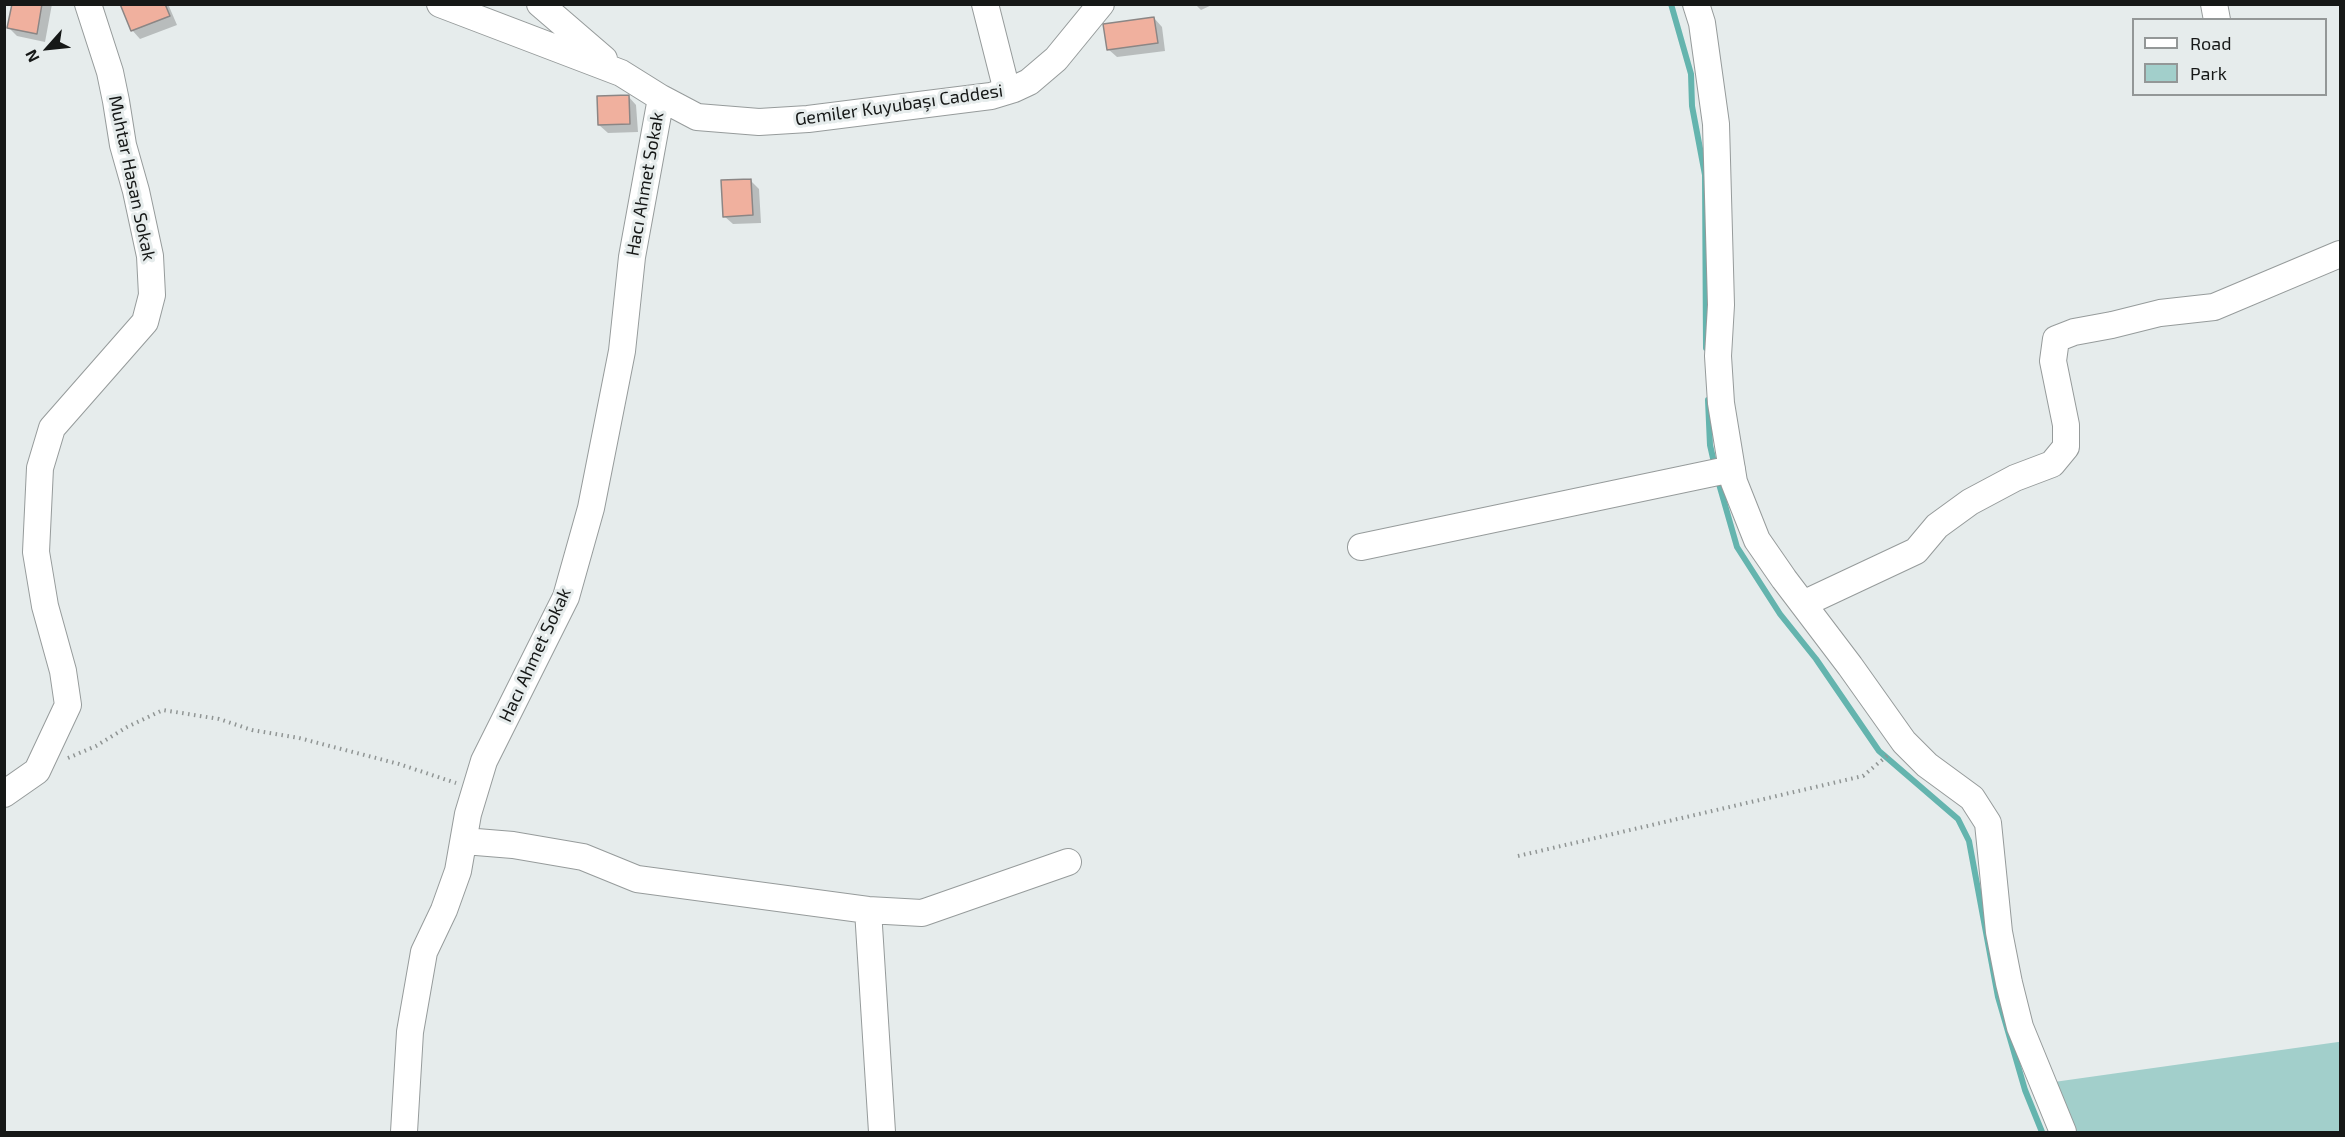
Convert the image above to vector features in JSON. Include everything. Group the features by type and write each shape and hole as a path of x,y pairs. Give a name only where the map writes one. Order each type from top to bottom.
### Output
{"street":[{"name":"Muhtar Hasan Sokak","path":"4,794 37,771 68,705 63,671 45,606 36,552 40,468 52,428 145,322 152,295 150,256 123,145 110,72 88,4"},
{"path":"440,4 621,73"},
{"path":"540,4 621,73 661,98"},
{"path":"985,4 1007,91"},
{"name":"Gemiler Kuyubaşı Caddesi","path":"661,98 697,117 759,122 808,119 991,96 1029,82 1056,59 1101,4"},
{"path":"1696,4 1702,23 1716,123 1722,305 1718,356 1721,403 1734,482 1758,540 1904,742 1927,765 1972,798 1988,823 1999,932 2009,983 2020,1027 2063,1132"},
{"name":"Hacı Ahmet Sokak","path":"404,1132 410,1032 424,952 444,910 458,871 475,790 484,761 566,597 591,508 622,351 632,257 661,98"},
{"path":"1803,604 1916,551 1937,526 1970,502 2015,478 2052,464 2066,447 2066,425 2061,388 2053,361 2056,339 2074,332 2160,313 2214,307 2340,254"},
{"path":"1360,547 1731,469"},
{"path":"464,841 513,845 584,857 637,879 868,910 922,913 1068,862"},
{"path":"868,910 882,1132"}],"path":[{"path":"37,771 96,746 127,727 163,710 219,719 252,730 299,738 399,764 475,790"},
{"path":"1518,856 1863,776 1875,765"}],"green space":[{"path":"2340,1042 2340,1132 2076,1132 2054,1082"}],"building":[{"path":"12,4 42,4 37,34 7,28"},
{"path":"120,4 165,4 170,16 131,31"},
{"path":"1154,17 1158,43 1107,50 1103,24"},
{"path":"629,95 630,124 598,125 597,96"},
{"path":"751,179 753,215 723,217 721,180"}],"waterway":[{"path":"1671,4 1691,74 1692,106 1705,175 1706,348"},
{"path":"1708,400 1710,445 1715,467"},
{"path":"1717,477 1737,547 1780,614 1816,659 1879,751 1958,819 1969,841 1998,997 2025,1090 2042,1132"}]}
